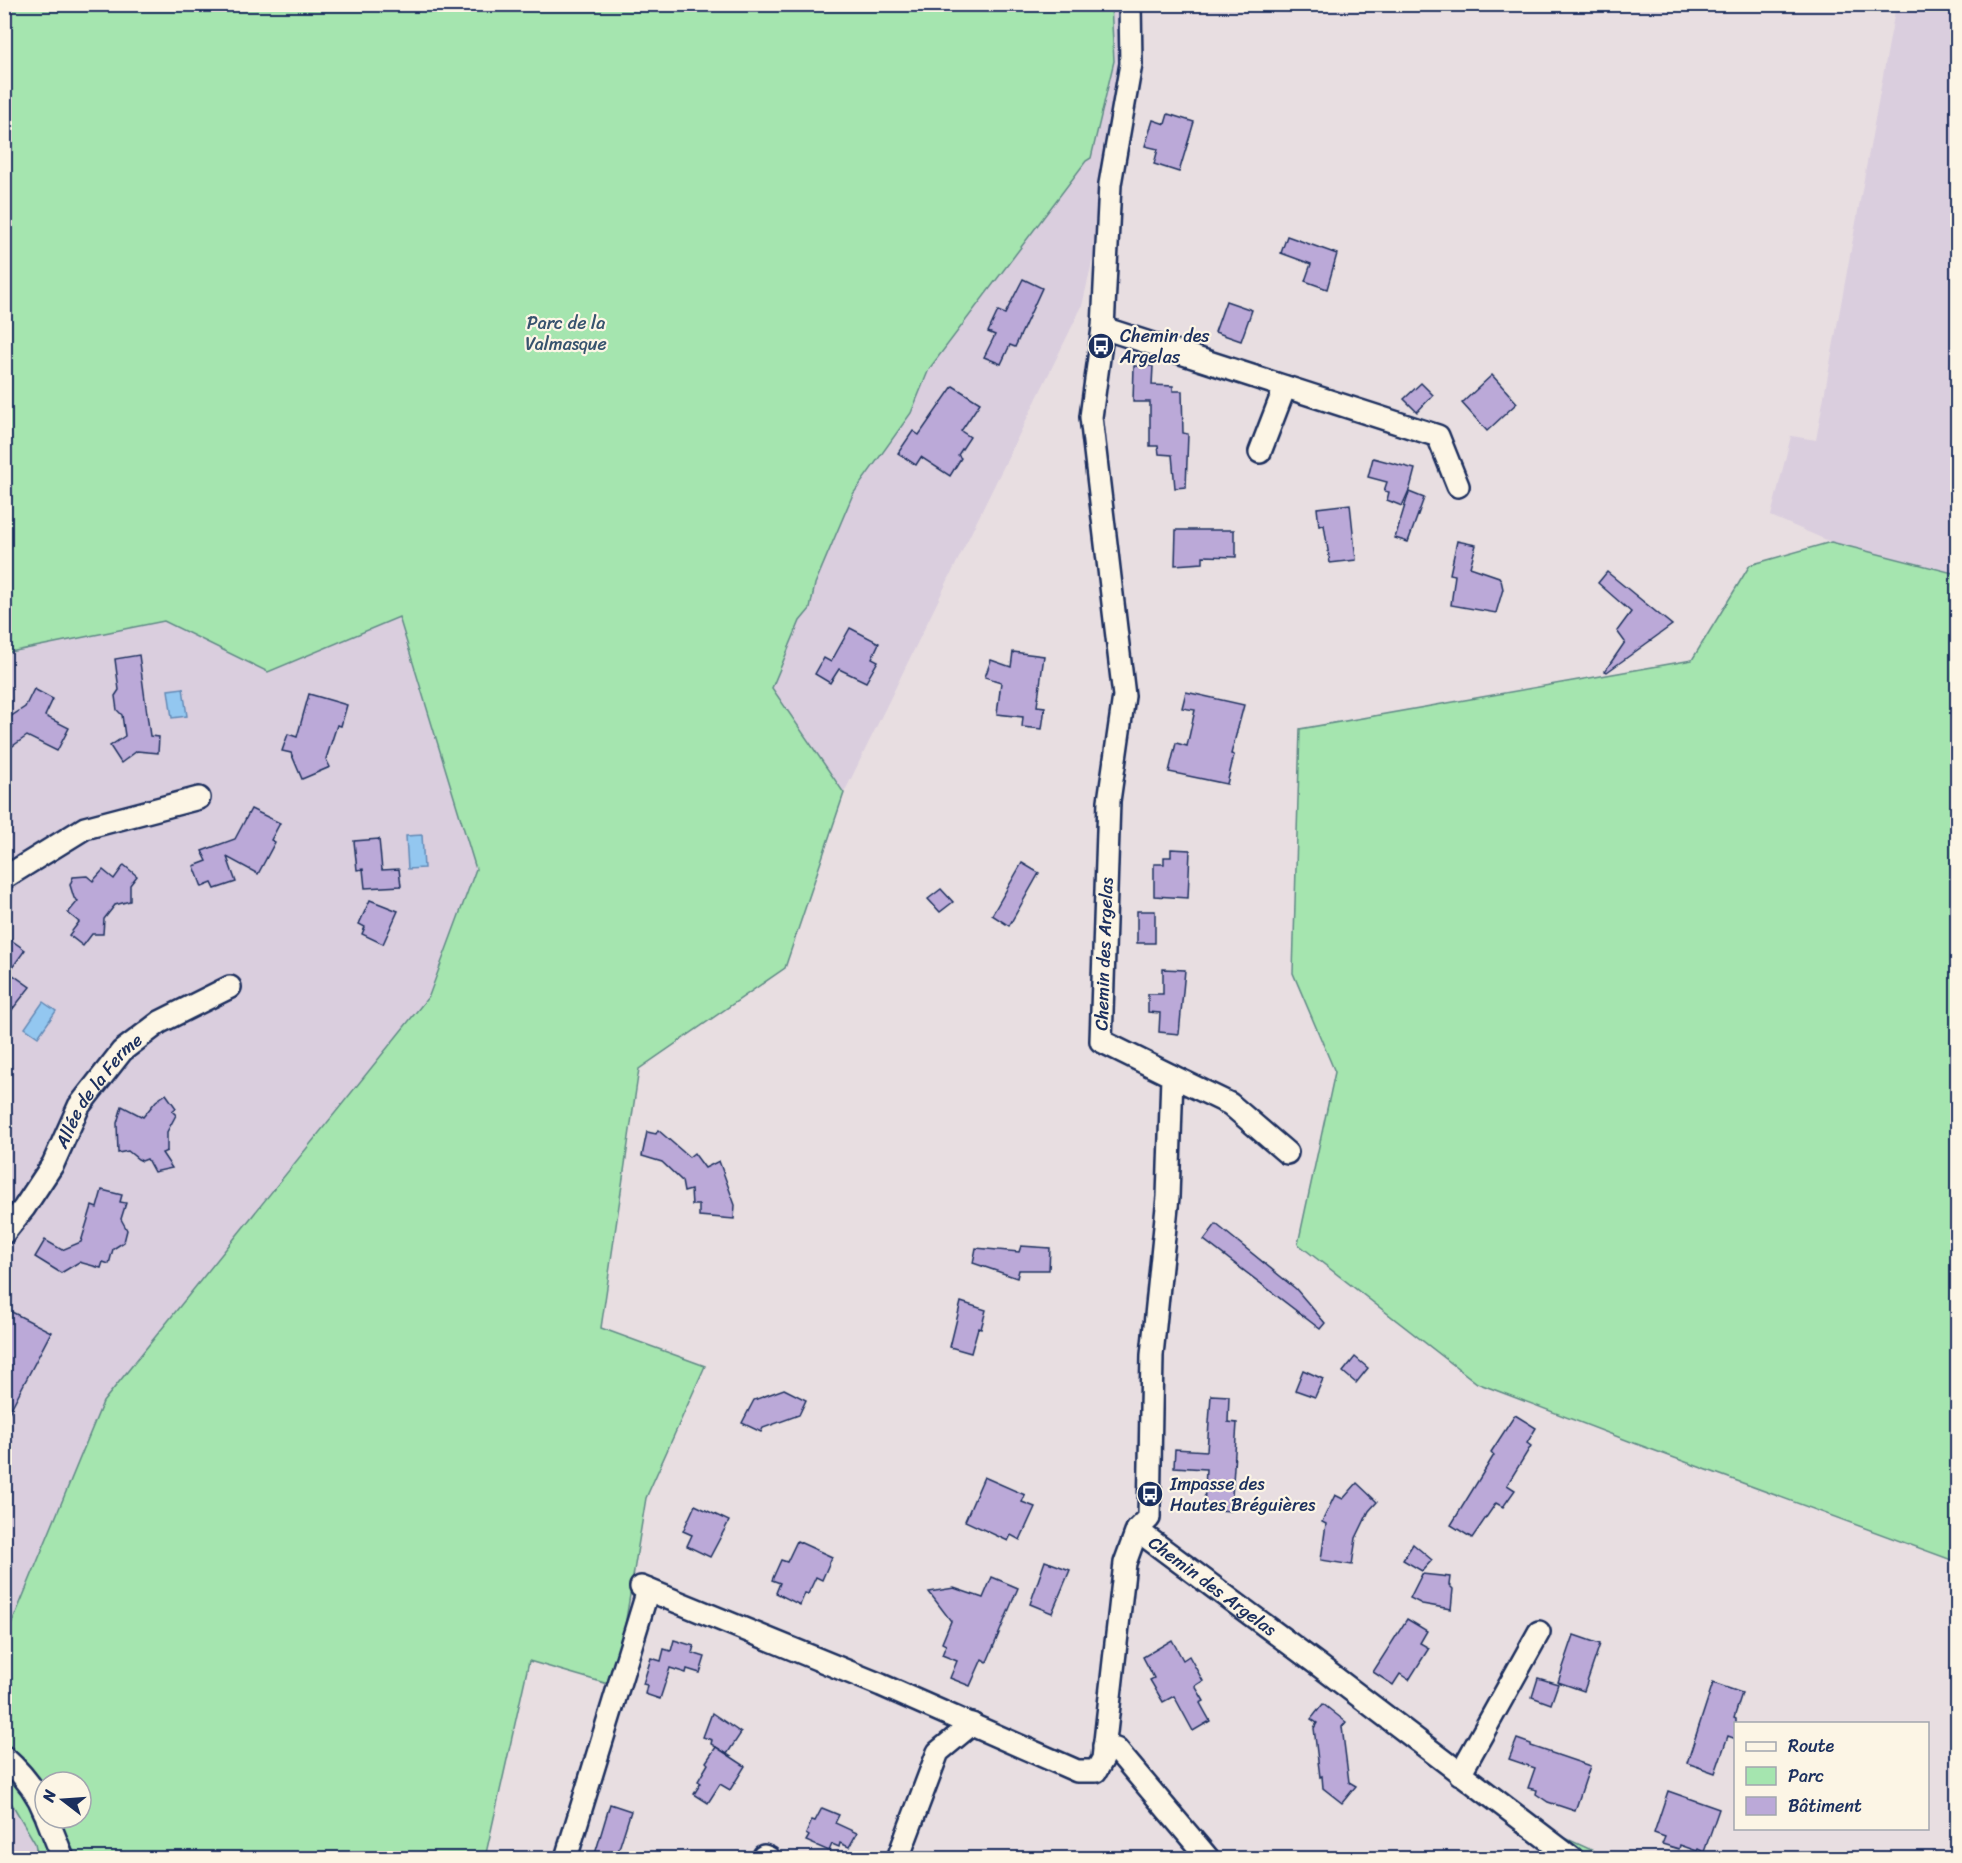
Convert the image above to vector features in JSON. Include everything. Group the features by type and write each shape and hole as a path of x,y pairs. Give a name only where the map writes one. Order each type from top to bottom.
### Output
{"street":[{"name":"Chemin des Argelas","path":"1130,4 1131,64 1110,184 1103,328 1091,417 1124,696 1109,801 1101,1041 1172,1076 1168,1197 1152,1355 1149,1518 1137,1530 1572,1858"},
{"path":"1103,328 1438,436 1458,486"},
{"path":"1260,452 1285,387"},
{"path":"4,878 85,828 199,798"},
{"name":"Allée de la Ferme","path":"4,1233 24,1208 53,1164 79,1106 122,1051 160,1022 230,987"},
{"path":"1172,1076 1230,1104 1287,1153"},
{"path":"566,1858 644,1588 972,1724 1077,1772 1096,1771 1102,1759 1104,1746 1125,1563 1137,1530"},
{"path":"1460,1774 1539,1632"},
{"path":"898,1858 938,1752 972,1724"},
{"path":"1104,1746 1116,1749 1208,1858"},
{"path":"4,1757 16,1768 33,1791"},
{"path":"52,1830 63,1858"}],"shaded area":[{"name":"Parc de la Valmasque","path":"5,5 1130,5 1110,184 1082,306 844,793 785,968 639,1069 601,1328 705,1366 646,1498 615,1686 529,1661 478,1858 5,1858"},
{"path":"1896,5 1957,5 1957,574 1831,542 1771,516 1791,436 1816,440"}],"green space":[{"name":"Parc de la Valmasque","path":"5,5 1111,5 1114,61 1091,158 1086,161 929,369 911,413 853,494 815,584 810,609 800,621 772,688 844,793 785,968 639,1069 601,1328 705,1366 646,1498 615,1686 529,1661 485,1858 38,1858 35,1843 5,1792 5,1640 103,1402 429,996 476,869 399,617 268,672 164,621 5,653"},
{"path":"1831,542 1957,574 1957,1562 1477,1383 1298,1244 1335,1072 1293,973 1300,729 1692,660 1750,565"},
{"path":"1493,1805 1609,1858 1562,1858"}],"water":[{"path":"183,688 187,716 172,718 168,690"},
{"path":"422,835 424,868 408,869 406,836"},
{"path":"43,1002 56,1011 38,1037 25,1028"}],"building":[{"path":"1168,114 1194,122 1179,172 1154,164 1158,149 1145,146 1153,120 1165,124"},
{"path":"1287,236 1337,254 1327,289 1305,281 1311,264 1281,253"},
{"path":"1023,279 1042,288 1015,347 1010,345 1001,364 984,357 995,335 988,332 998,311 1005,314"},
{"path":"1226,301 1252,310 1241,341 1215,332"},
{"path":"1134,366 1153,366 1152,385 1173,386 1173,391 1182,391 1183,433 1188,434 1186,487 1175,488 1172,455 1159,454 1158,446 1150,446 1150,402 1133,402"},
{"path":"1492,375 1517,403 1487,431 1462,403"},
{"path":"1421,383 1433,395 1417,412 1404,399"},
{"path":"953,386 980,403 961,431 970,437 958,455 961,458 950,476 921,457 916,465 898,453 913,431 919,435"},
{"path":"1373,458 1415,469 1402,506 1387,500 1389,492 1384,491 1387,482 1368,477"},
{"path":"1409,492 1424,498 1408,542 1395,538"},
{"path":"1350,504 1356,560 1330,563 1324,525 1319,526 1317,508"},
{"path":"1176,530 1234,530 1236,557 1203,556 1203,563 1175,565"},
{"path":"1457,541 1476,545 1470,567 1499,577 1501,580 1503,589 1496,613 1451,605 1455,575 1450,574"},
{"path":"1607,572 1672,625 1607,672 1605,671 1625,642 1617,631 1631,612 1598,583"},
{"path":"850,628 879,643 872,658 878,661 866,682 839,669 830,683 815,674 824,658 831,662"},
{"path":"1013,652 1044,656 1037,706 1045,707 1042,729 1022,727 1023,717 997,714 1001,682 985,677 991,660 1011,667"},
{"path":"139,655 150,736 159,737 158,753 137,751 121,763 110,746 125,736 122,715 117,710 115,696 119,690 115,659"},
{"path":"34,689 53,699 45,716 69,728 57,751 27,736 4,752 4,721 25,707"},
{"path":"1186,692 1244,705 1231,754 1234,755 1227,784 1169,772 1176,743 1187,746 1195,710 1182,708"},
{"path":"309,694 347,705 341,726 337,725 326,759 330,767 302,779 291,753 282,751 288,734 297,737"},
{"path":"251,809 280,823 271,840 275,842 258,874 227,857 236,882 215,889 212,883 202,887 194,866 207,861 202,851 235,839"},
{"path":"379,839 382,870 399,869 401,886 365,888 363,869 357,870 354,841"},
{"path":"1171,849 1190,850 1188,898 1154,896 1154,864 1164,864 1164,857 1171,857"},
{"path":"1022,863 1039,873 1009,926 992,915"},
{"path":"124,865 137,876 130,885 130,901 115,905 104,919 103,934 92,934 83,946 69,935 79,922 68,913 78,901 74,898 70,885 73,877 87,876 93,881 103,870 114,879"},
{"path":"941,889 953,902 940,912 928,899"},
{"path":"370,900 398,911 383,944 362,934 365,927 359,924"},
{"path":"1137,911 1155,911 1155,943 1137,943"},
{"path":"4,935 25,950 9,972 30,987 4,1020"},
{"path":"1163,969 1185,970 1179,1034 1159,1032 1160,1013 1148,1012 1148,994 1163,994"},
{"path":"166,1094 176,1108 172,1111 176,1115 167,1132 167,1151 162,1153 172,1168 154,1172 147,1159 142,1161 128,1151 118,1153 117,1123 122,1106 143,1117 156,1101"},
{"path":"658,1130 689,1157 694,1153 705,1168 719,1161 735,1205 734,1219 699,1216 699,1205 692,1205 691,1190 684,1192 682,1181 662,1162 642,1156 647,1132 656,1134"},
{"path":"102,1190 122,1195 120,1202 126,1203 121,1219 127,1230 124,1242 113,1249 109,1264 103,1262 101,1268 79,1262 61,1273 35,1257 45,1240 62,1250 81,1242 92,1206 97,1208"},
{"path":"1216,1224 1296,1289 1325,1323 1320,1329 1204,1240"},
{"path":"1021,1246 1050,1248 1049,1270 1019,1270 1017,1278 973,1263 976,1248 1019,1252"},
{"path":"961,1302 986,1310 971,1353 950,1347"},
{"path":"4,1308 51,1332 4,1422"},
{"path":"1355,1357 1368,1368 1356,1383 1343,1372"},
{"path":"1303,1370 1323,1379 1315,1397 1295,1390"},
{"path":"784,1389 806,1400 799,1415 763,1428 761,1432 742,1423 754,1400"},
{"path":"1211,1395 1229,1396 1228,1422 1237,1423 1231,1511 1204,1509 1206,1469 1174,1467 1175,1449 1207,1451"},
{"path":"1515,1415 1536,1428 1527,1443 1531,1446 1507,1485 1515,1490 1503,1507 1496,1503 1472,1538 1451,1525 1494,1455 1491,1452"},
{"path":"984,1477 1025,1495 1022,1502 1035,1507 1020,1540 1011,1535 1008,1541 965,1521"},
{"path":"1357,1483 1377,1502 1369,1511 1356,1538 1352,1565 1321,1560 1326,1524 1322,1522 1335,1495 1343,1499"},
{"path":"695,1505 729,1521 710,1557 687,1546 692,1535 683,1531"},
{"path":"797,1541 832,1557 822,1580 816,1577 800,1605 776,1593 780,1583 772,1580 781,1560 787,1562"},
{"path":"1413,1544 1432,1560 1422,1571 1403,1560"},
{"path":"1045,1561 1070,1570 1052,1613 1030,1604"},
{"path":"1422,1574 1450,1577 1449,1585 1453,1589 1451,1609 1422,1604 1410,1598"},
{"path":"992,1577 1018,1588 987,1662 982,1659 970,1686 950,1678 957,1661 942,1655 946,1645 942,1643 951,1621 929,1592 954,1588 983,1598"},
{"path":"1407,1619 1427,1631 1420,1643 1429,1648 1409,1680 1400,1674 1393,1685 1373,1672"},
{"path":"1574,1635 1600,1644 1584,1691 1558,1682"},
{"path":"674,1640 694,1646 692,1653 705,1657 700,1673 687,1669 686,1673 670,1668 660,1699 645,1694 647,1685 643,1684 651,1658 661,1661 664,1649 671,1651"},
{"path":"1172,1640 1183,1660 1189,1656 1203,1681 1195,1686 1204,1701 1200,1703 1210,1721 1193,1731 1174,1696 1163,1702 1150,1680 1154,1678 1143,1657"},
{"path":"1538,1678 1558,1684 1551,1704 1532,1697"},
{"path":"1713,1683 1742,1693 1734,1718 1736,1722 1734,1722 1734,1738 1728,1736 1715,1773 1687,1763"},
{"path":"1323,1704 1346,1722 1342,1727 1349,1782 1356,1786 1342,1803 1323,1788 1322,1776 1320,1777 1314,1728 1317,1723 1311,1719"},
{"path":"712,1713 741,1733 727,1754 711,1744 712,1740 703,1737"},
{"path":"1517,1739 1590,1766 1575,1811 1548,1802 1536,1794 1537,1790 1528,1788 1535,1768 1509,1759"},
{"path":"716,1747 745,1766 730,1790 720,1784 708,1803 694,1794 701,1783 698,1781 708,1764 706,1762"},
{"path":"1668,1791 1719,1809 1704,1852 1680,1845 1679,1849 1662,1844 1665,1837 1654,1833"},
{"path":"610,1804 631,1811 616,1858 595,1854"},
{"path":"822,1808 839,1815 835,1823 857,1833 849,1847 840,1843 839,1847 832,1844 829,1851 806,1841 809,1836 806,1834 812,1820 815,1821"}],"place":[{"name":"Chemin des Argelas","path":"1101,346"},
{"name":"Impasse des Hautes Bréguières","path":"1150,1494"}]}
